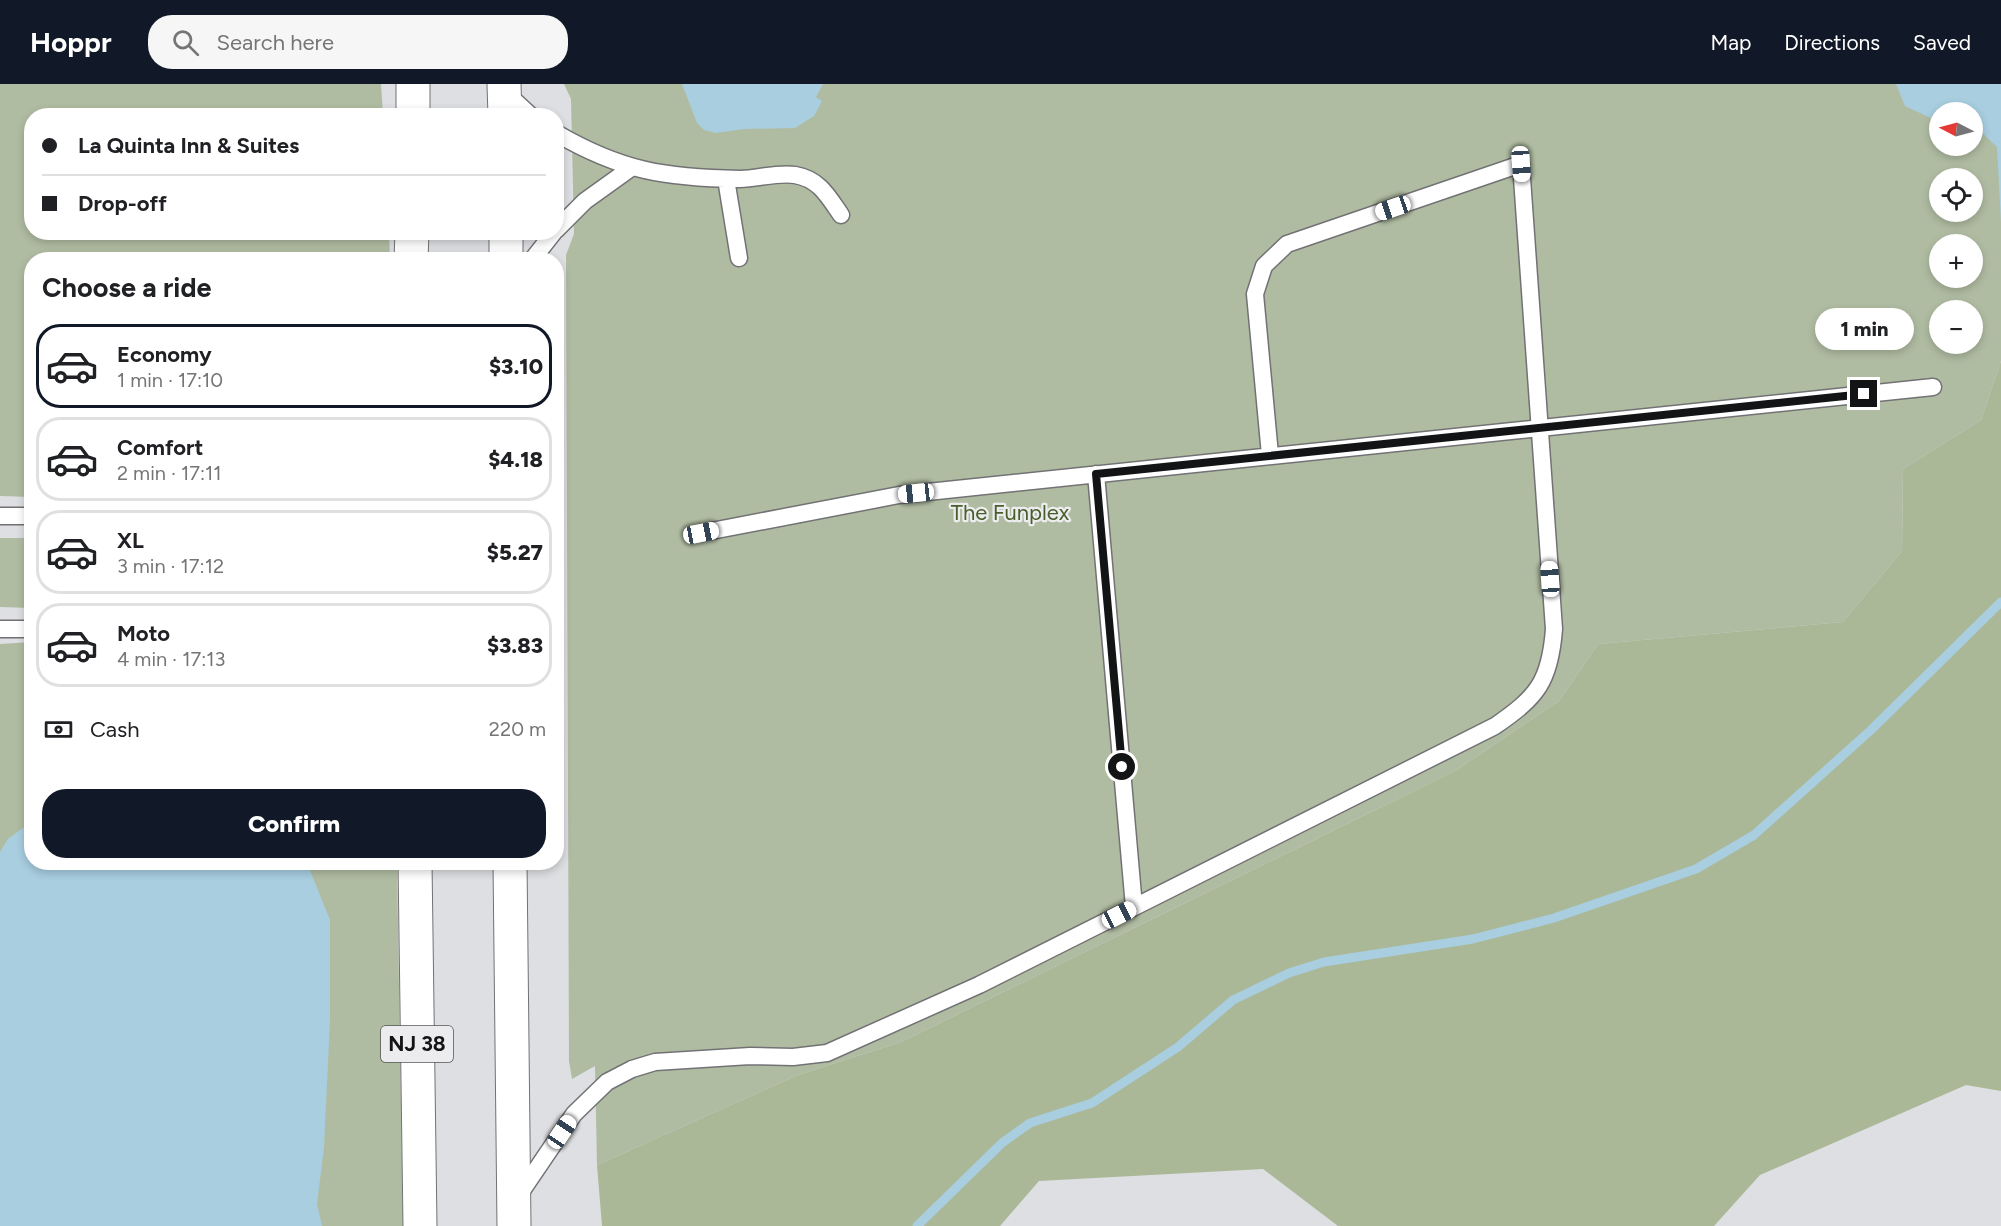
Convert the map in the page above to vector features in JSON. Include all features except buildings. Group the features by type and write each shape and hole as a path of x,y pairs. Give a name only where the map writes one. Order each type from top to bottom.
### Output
{"highway":[{"path":"413,84 413,108"},
{"name":"NJ 38","path":"414,870 420,1226"},
{"path":"510,870 514,1215"}],"lane":[{"path":"504,97 520,108"},
{"path":"564,138 631,168 684,178 726,179 794,175 822,186 841,215"},
{"path":"514,1215 574,1114 607,1082 632,1069 656,1062 750,1056 793,1058 827,1053 979,985 1495,726 1527,703 1546,674 1554,629 1521,164 1287,244 1264,266 1255,294 1270,455"},
{"path":"564,222 585,201 631,168"},
{"path":"726,179 740,258"},
{"path":"538,252 548,240"},
{"path":"701,533 899,495 1933,387"},
{"path":"1096,474 1134,907"},
{"path":"0,516 24,516"},
{"path":"0,629 24,629"}],"green space":[{"path":"0,84 381,84 383,108 24,108 24,240 389,240 390,252 24,252 24,497 0,496"},
{"name":"The Funplex","path":"564,84 2001,84 2001,361 1981,420 1903,469 1902,551 1843,622 1598,644 1559,701 1455,771 901,1042 798,1075 597,1165 595,1066 572,1079 569,1061 566,255 574,234 571,99"},
{"path":"2001,361 2001,1091 1966,1085 1760,1175 1714,1226 1338,1226 1263,1169 1039,1181 1000,1226 602,1226 597,1165 798,1075 901,1042 1455,771 1559,701 1598,644 1843,622 1902,551 1903,469 1981,420"},
{"path":"0,538 24,538 24,608 0,607"},
{"path":"24,642 24,870 397,870 403,1226 0,1226 0,644"}],"water":[{"path":"682,84 823,84 816,97 822,101 814,116 795,128 744,129 716,133 704,130 697,123"},
{"path":"1896,84 2001,84 2001,222 1997,147 1983,134 1983,102 1929,102 1929,117 1905,106"},
{"path":"24,827 24,870 310,870 330,920 330,1020 324,1147 317,1204 322,1226 0,1226 0,852 8,839"}],"waterway":[{"path":"917,1226 1002,1143 1030,1123 1092,1103 1178,1047 1233,1000 1289,973 1324,962 1473,939 1554,918 1696,869 1754,835 1871,730 2001,602"}],"route":[{"path":"1122,767 1096,474 1864,394"}]}
